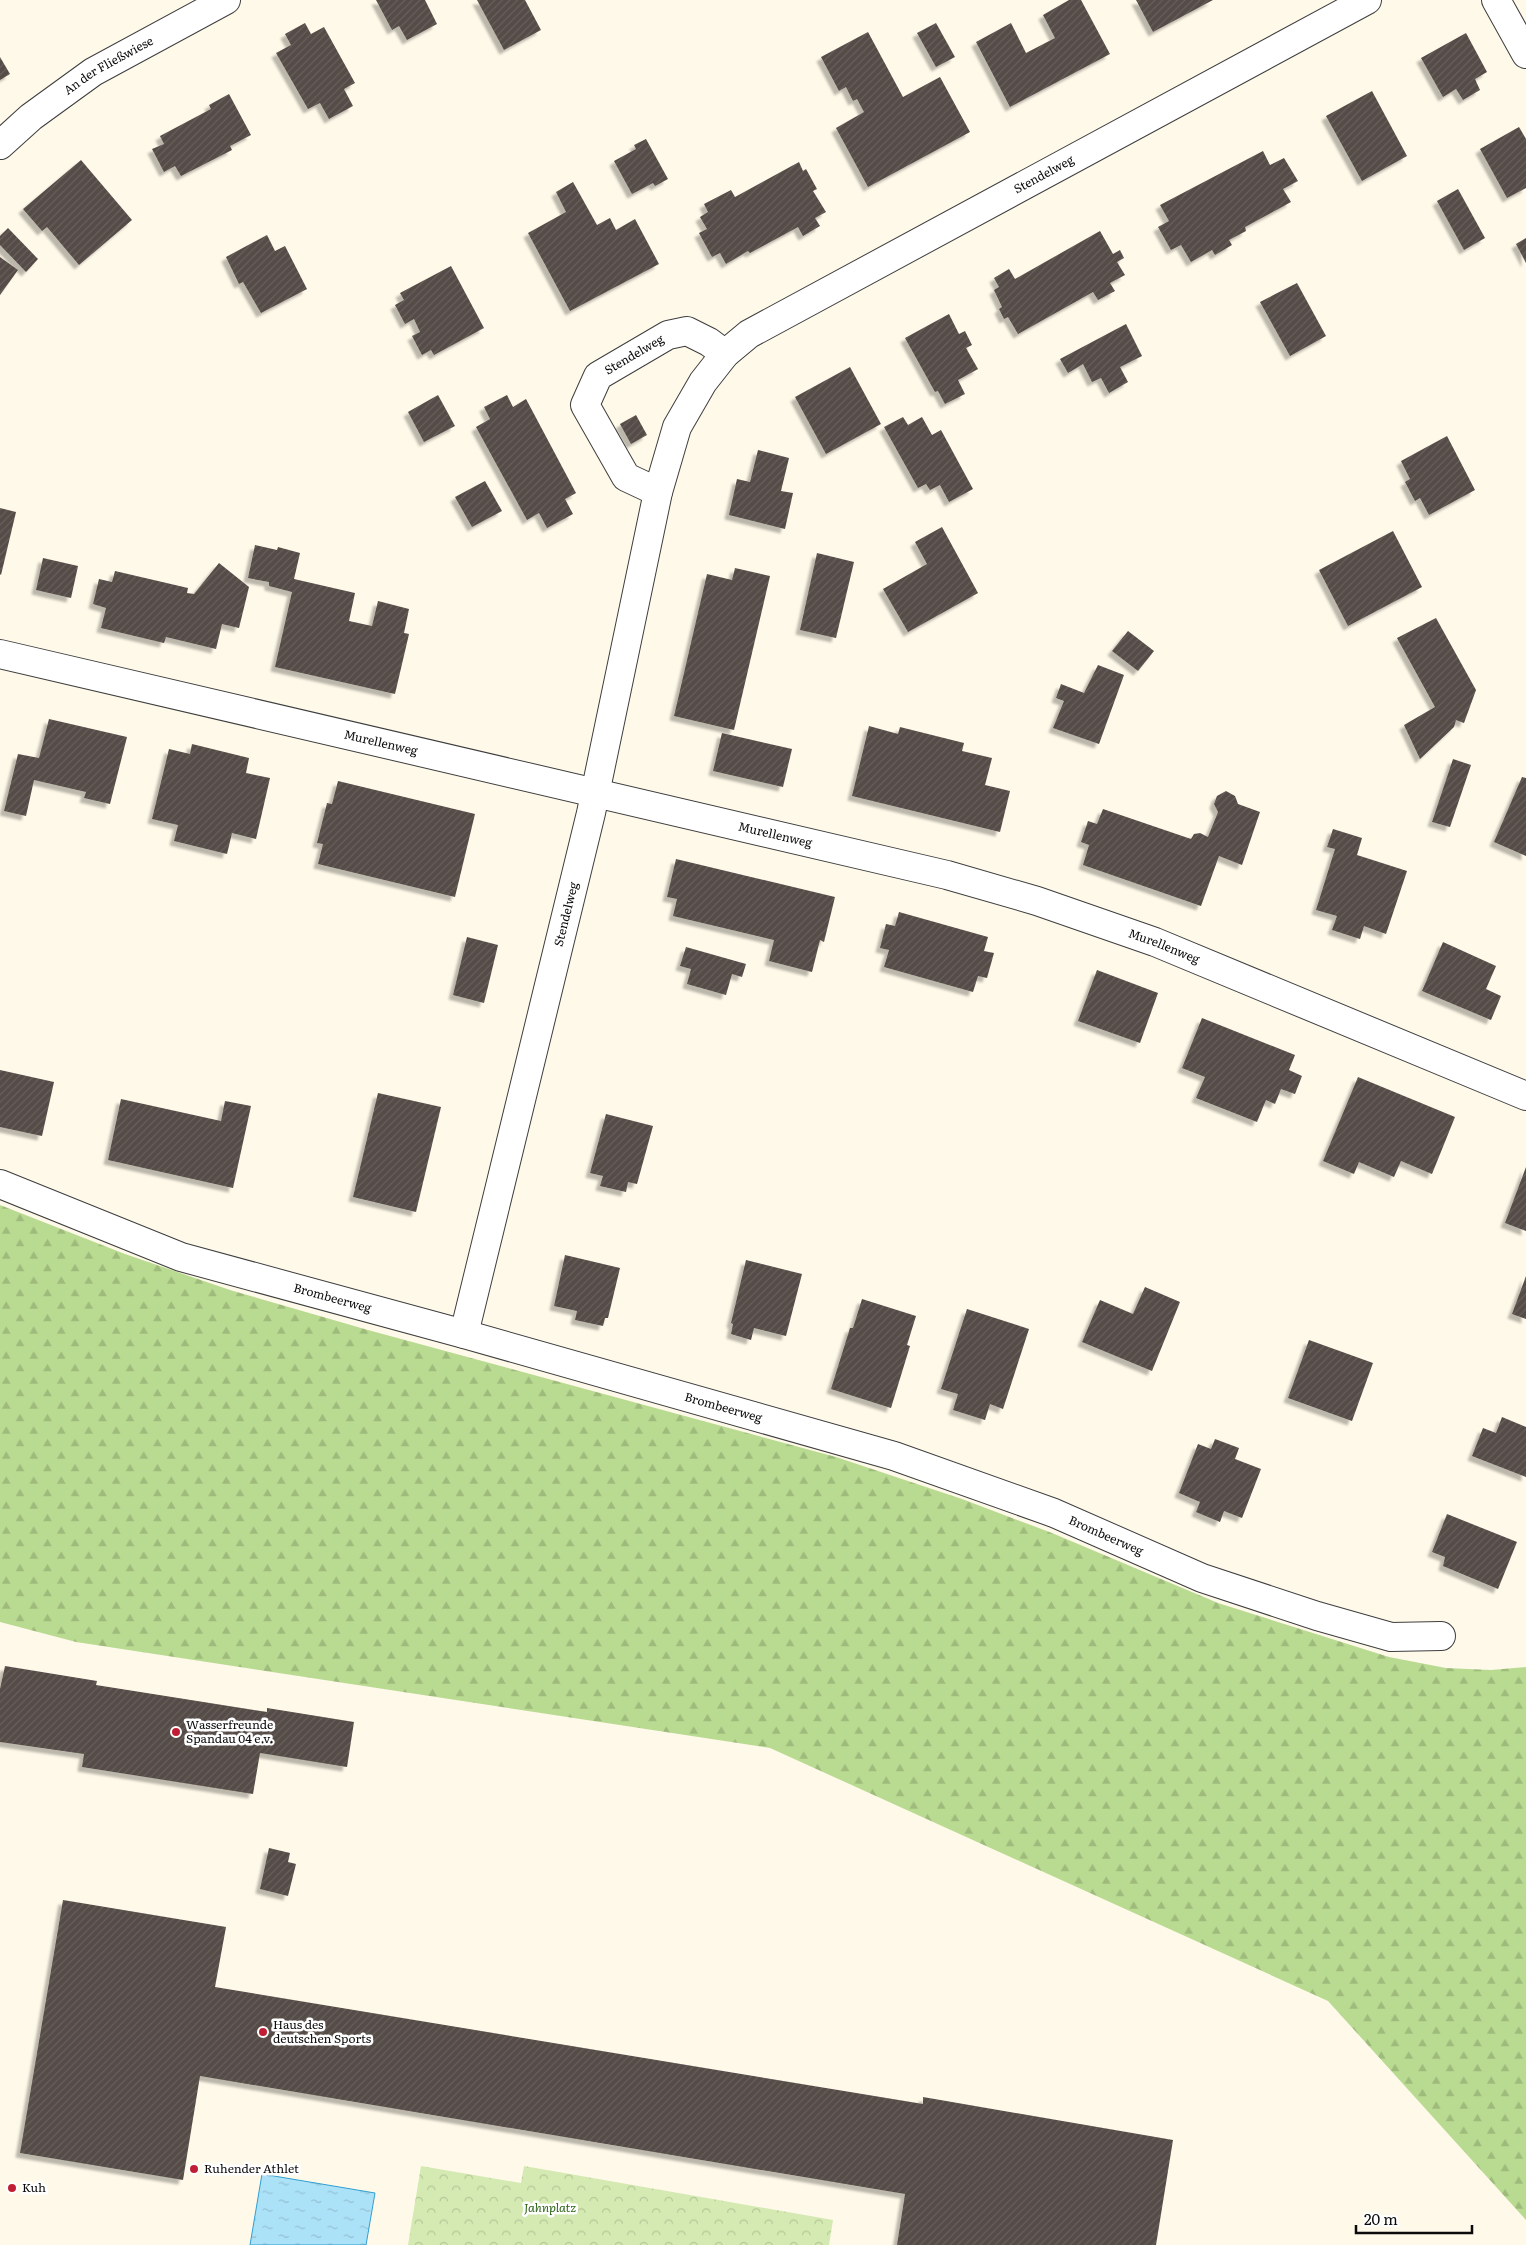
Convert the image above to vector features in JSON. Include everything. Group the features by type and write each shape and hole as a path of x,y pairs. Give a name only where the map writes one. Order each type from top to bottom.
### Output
{"street":[{"name":"An der Fließwiese","path":"0,145 31,116 93,72 226,0"},
{"name":"Stendelweg","path":"464,1334 596,794 658,492 677,427 703,382 725,354 749,334 1367,0"},
{"path":"1496,0 1526,54"},
{"name":"Stendelweg","path":"658,492 626,477 585,405 598,376 668,335 688,331 709,342 725,354"},
{"name":"Murellenweg","path":"0,654 947,875 1037,901 1155,942 1526,1096"},
{"name":"Brombeerweg","path":"0,1184 181,1257 464,1334 894,1456 1054,1513 1202,1578 1317,1616 1391,1637 1441,1636"}],"green space":[{"path":"0,1205 125,1254 230,1290 368,1330 836,1457 962,1499 1052,1533 1218,1603 1389,1657 1446,1668 1491,1670 1526,1667 1526,2220 1328,2001 770,1748 76,1642 0,1622"},
{"name":"Jahnplatz","path":"421,2166 521,2183 524,2166 833,2220 829,2245 408,2245"}],"water":[{"path":"262,2174 375,2193 366,2245 250,2245"}],"building":[{"path":"376,0 425,0 437,24 407,40 399,26 392,30"},
{"path":"477,0 525,0 541,30 504,50"},
{"path":"1069,0 1081,0 1110,54 1010,107 976,42 1011,23 1026,53 1055,38 1043,15"},
{"path":"1136,0 1213,0 1153,32"},
{"path":"305,23 311,34 324,27 355,83 344,89 353,106 329,119 320,103 308,109 276,53 291,45 285,34"},
{"path":"936,23 955,57 936,67 917,33"},
{"path":"868,32 903,97 940,77 970,132 868,187 836,128 864,112 857,99 853,101 846,87 839,91 821,57"},
{"path":"1466,33 1487,72 1475,79 1480,90 1463,100 1456,89 1443,97 1421,58"},
{"path":"0,57 10,74 0,80"},
{"path":"1372,91 1407,156 1362,181 1326,116"},
{"path":"229,94 251,135 230,146 232,150 181,176 175,166 164,172 152,149 164,144 160,136 211,109 209,105"},
{"path":"1519,127 1526,139 1526,188 1507,198 1480,149"},
{"path":"646,139 668,179 655,186 653,183 632,194 614,161 636,149 634,145"},
{"path":"1263,151 1270,165 1284,158 1298,181 1283,189 1291,202 1245,227 1246,231 1229,240 1232,245 1215,255 1212,250 1191,262 1181,245 1171,250 1158,227 1169,221 1160,205"},
{"path":"81,160 132,220 79,265 47,227 42,231 23,209"},
{"path":"799,162 803,171 806,169 817,189 813,191 826,212 815,218 820,226 803,236 798,227 750,253 748,251 726,264 720,253 712,257 699,233 707,229 700,217 708,212 704,204 731,190 735,197"},
{"path":"573,182 597,225 610,218 616,230 635,219 659,264 570,311 528,233 566,212 556,192"},
{"path":"1458,189 1485,238 1464,250 1437,201"},
{"path":"8,228 38,259 26,272 0,245 0,236"},
{"path":"1100,231 1113,254 1120,250 1124,258 1117,262 1125,275 1110,283 1115,291 1098,300 1093,292 1018,334 1008,317 1004,319 999,309 1002,307 994,290 999,287 994,278 1009,269 1015,279"},
{"path":"267,235 275,251 285,246 307,289 261,313 243,282 239,284 226,257"},
{"path":"1526,238 1526,263 1516,244"},
{"path":"0,257 18,270 0,295"},
{"path":"451,266 484,328 434,355 431,350 422,355 412,336 420,332 414,319 405,324 395,305 404,300 400,293"},
{"path":"1297,283 1326,336 1290,356 1260,302"},
{"path":"949,314 959,334 965,331 972,345 966,348 978,369 958,380 965,394 945,404 938,391 935,392 905,338"},
{"path":"1126,324 1142,356 1120,367 1128,382 1109,393 1101,378 1092,382 1083,364 1068,373 1060,359"},
{"path":"850,367 881,424 826,454 795,397"},
{"path":"438,395 455,426 424,442 408,412"},
{"path":"507,395 513,407 526,399 576,493 565,499 573,514 547,528 539,513 527,520 476,427 490,419 484,407"},
{"path":"636,415 647,435 631,444 620,424"},
{"path":"903,417 908,425 922,417 932,435 941,430 973,489 949,502 940,485 930,490 926,484 918,488 884,427"},
{"path":"1447,436 1475,490 1429,515 1420,498 1415,501 1405,482 1410,479 1401,461"},
{"path":"758,450 789,458 781,491 793,493 785,529 729,515 737,479 750,482"},
{"path":"485,481 502,511 472,527 455,497"},
{"path":"0,508 16,512 1,575 0,574"},
{"path":"942,527 978,593 908,632 883,589 927,564 915,542"},
{"path":"1393,531 1422,587 1348,626 1319,570"},
{"path":"255,545 277,550 278,547 300,553 294,579 355,593 349,621 372,626 378,601 409,609 404,633 409,634 395,694 275,667 292,592 269,586 269,582 248,578"},
{"path":"817,553 854,562 836,638 800,630"},
{"path":"43,558 78,566 71,598 36,590"},
{"path":"219,563 249,587 239,628 222,624 216,649 166,637 164,643 101,628 106,608 93,604 99,579 112,582 115,571 188,588 187,593 194,594"},
{"path":"735,568 770,576 734,730 674,716 707,574 732,580"},
{"path":"1436,618 1476,690 1464,723 1456,720 1454,727 1420,759 1404,725 1435,707 1397,638"},
{"path":"1128,631 1154,651 1138,671 1112,651"},
{"path":"1098,665 1124,675 1099,744 1053,728 1064,701 1056,698 1061,684 1084,693"},
{"path":"49,719 127,737 110,804 84,798 86,792 34,780 26,816 4,811 18,754 39,758"},
{"path":"869,726 898,734 900,727 964,743 962,751 992,758 985,785 1010,791 1000,832 852,796"},
{"path":"722,733 792,749 783,787 713,771"},
{"path":"192,744 249,758 246,773 270,778 256,839 232,833 227,854 174,841 178,825 152,819 169,749 190,754"},
{"path":"1453,759 1471,765 1450,827 1432,822"},
{"path":"1522,777 1526,778 1526,856 1494,842"},
{"path":"338,781 475,814 455,897 318,864 323,844 317,843 327,803 332,804"},
{"path":"1226,791 1235,796 1238,804 1260,812 1242,865 1219,856 1201,906 1083,865 1089,845 1081,842 1088,821 1097,824 1103,809 1191,839 1194,834 1200,833 1208,837 1218,812 1214,804 1217,796"},
{"path":"1333,829 1362,838 1357,855 1407,871 1386,934 1364,926 1360,939 1332,930 1337,916 1316,910 1335,849 1327,847"},
{"path":"676,859 835,897 824,942 820,940 812,972 769,961 774,940 673,916 677,899 667,897"},
{"path":"899,912 988,937 984,951 994,953 987,978 978,976 973,992 884,967 889,950 880,948 886,924 895,926"},
{"path":"467,937 498,945 484,1003 453,995"},
{"path":"1443,942 1496,966 1486,989 1501,996 1491,1020 1422,991"},
{"path":"686,947 746,964 742,977 732,974 726,995 687,984 691,969 680,966"},
{"path":"1097,970 1158,993 1140,1043 1078,1021"},
{"path":"1202,1018 1295,1055 1289,1070 1302,1076 1295,1094 1281,1089 1275,1104 1266,1100 1257,1122 1196,1098 1205,1077 1182,1068"},
{"path":"0,1070 54,1082 42,1136 0,1127"},
{"path":"1358,1077 1455,1117 1432,1174 1401,1161 1394,1177 1359,1162 1354,1174 1323,1161"},
{"path":"378,1093 441,1107 416,1212 353,1197"},
{"path":"121,1099 221,1121 225,1101 251,1106 233,1188 108,1160"},
{"path":"606,1114 653,1126 637,1184 628,1182 626,1192 600,1186 603,1176 590,1173"},
{"path":"1526,1167 1526,1231 1505,1223"},
{"path":"565,1255 620,1268 608,1318 605,1318 603,1326 575,1320 577,1311 554,1306"},
{"path":"746,1260 802,1274 786,1336 754,1328 751,1340 731,1334 733,1324 731,1323"},
{"path":"1526,1276 1526,1319 1512,1314"},
{"path":"1145,1287 1180,1302 1152,1371 1082,1342 1100,1300 1133,1314"},
{"path":"862,1299 916,1316 907,1345 910,1346 891,1408 831,1389 850,1328 853,1328"},
{"path":"967,1309 1029,1329 1003,1409 990,1404 985,1420 953,1410 958,1394 941,1389"},
{"path":"1309,1340 1373,1363 1352,1421 1288,1398"},
{"path":"1502,1417 1526,1427 1526,1477 1472,1456 1483,1428 1496,1433"},
{"path":"1215,1439 1239,1448 1235,1459 1261,1469 1242,1518 1224,1511 1220,1522 1196,1512 1200,1502 1179,1493 1198,1444 1211,1449"},
{"path":"1447,1514 1517,1542 1498,1589 1443,1566 1445,1557 1432,1552"},
{"name":"Wasserfreunde Spandau 04 e.v.","path":"5,1666 97,1681 96,1685 267,1712 267,1708 354,1722 347,1767 260,1753 253,1794 82,1767 84,1754 0,1742 0,1689"},
{"path":"269,1848 290,1853 288,1862 296,1864 288,1896 260,1889"},
{"name":"Haus des deutschen Sports","path":"63,1900 226,1927 215,1987 923,2104 923,2097 1173,2140 1156,2245 897,2245 905,2194 200,2076 183,2180 20,2153"}],"place":[{"name":"Wasserfreunde Spandau 04 e.v.","path":"176,1732"},
{"name":"Haus des deutschen Sports","path":"263,2032"},
{"name":"Ruhender Athlet","path":"194,2169"},
{"name":"Kuh","path":"12,2188"}]}
